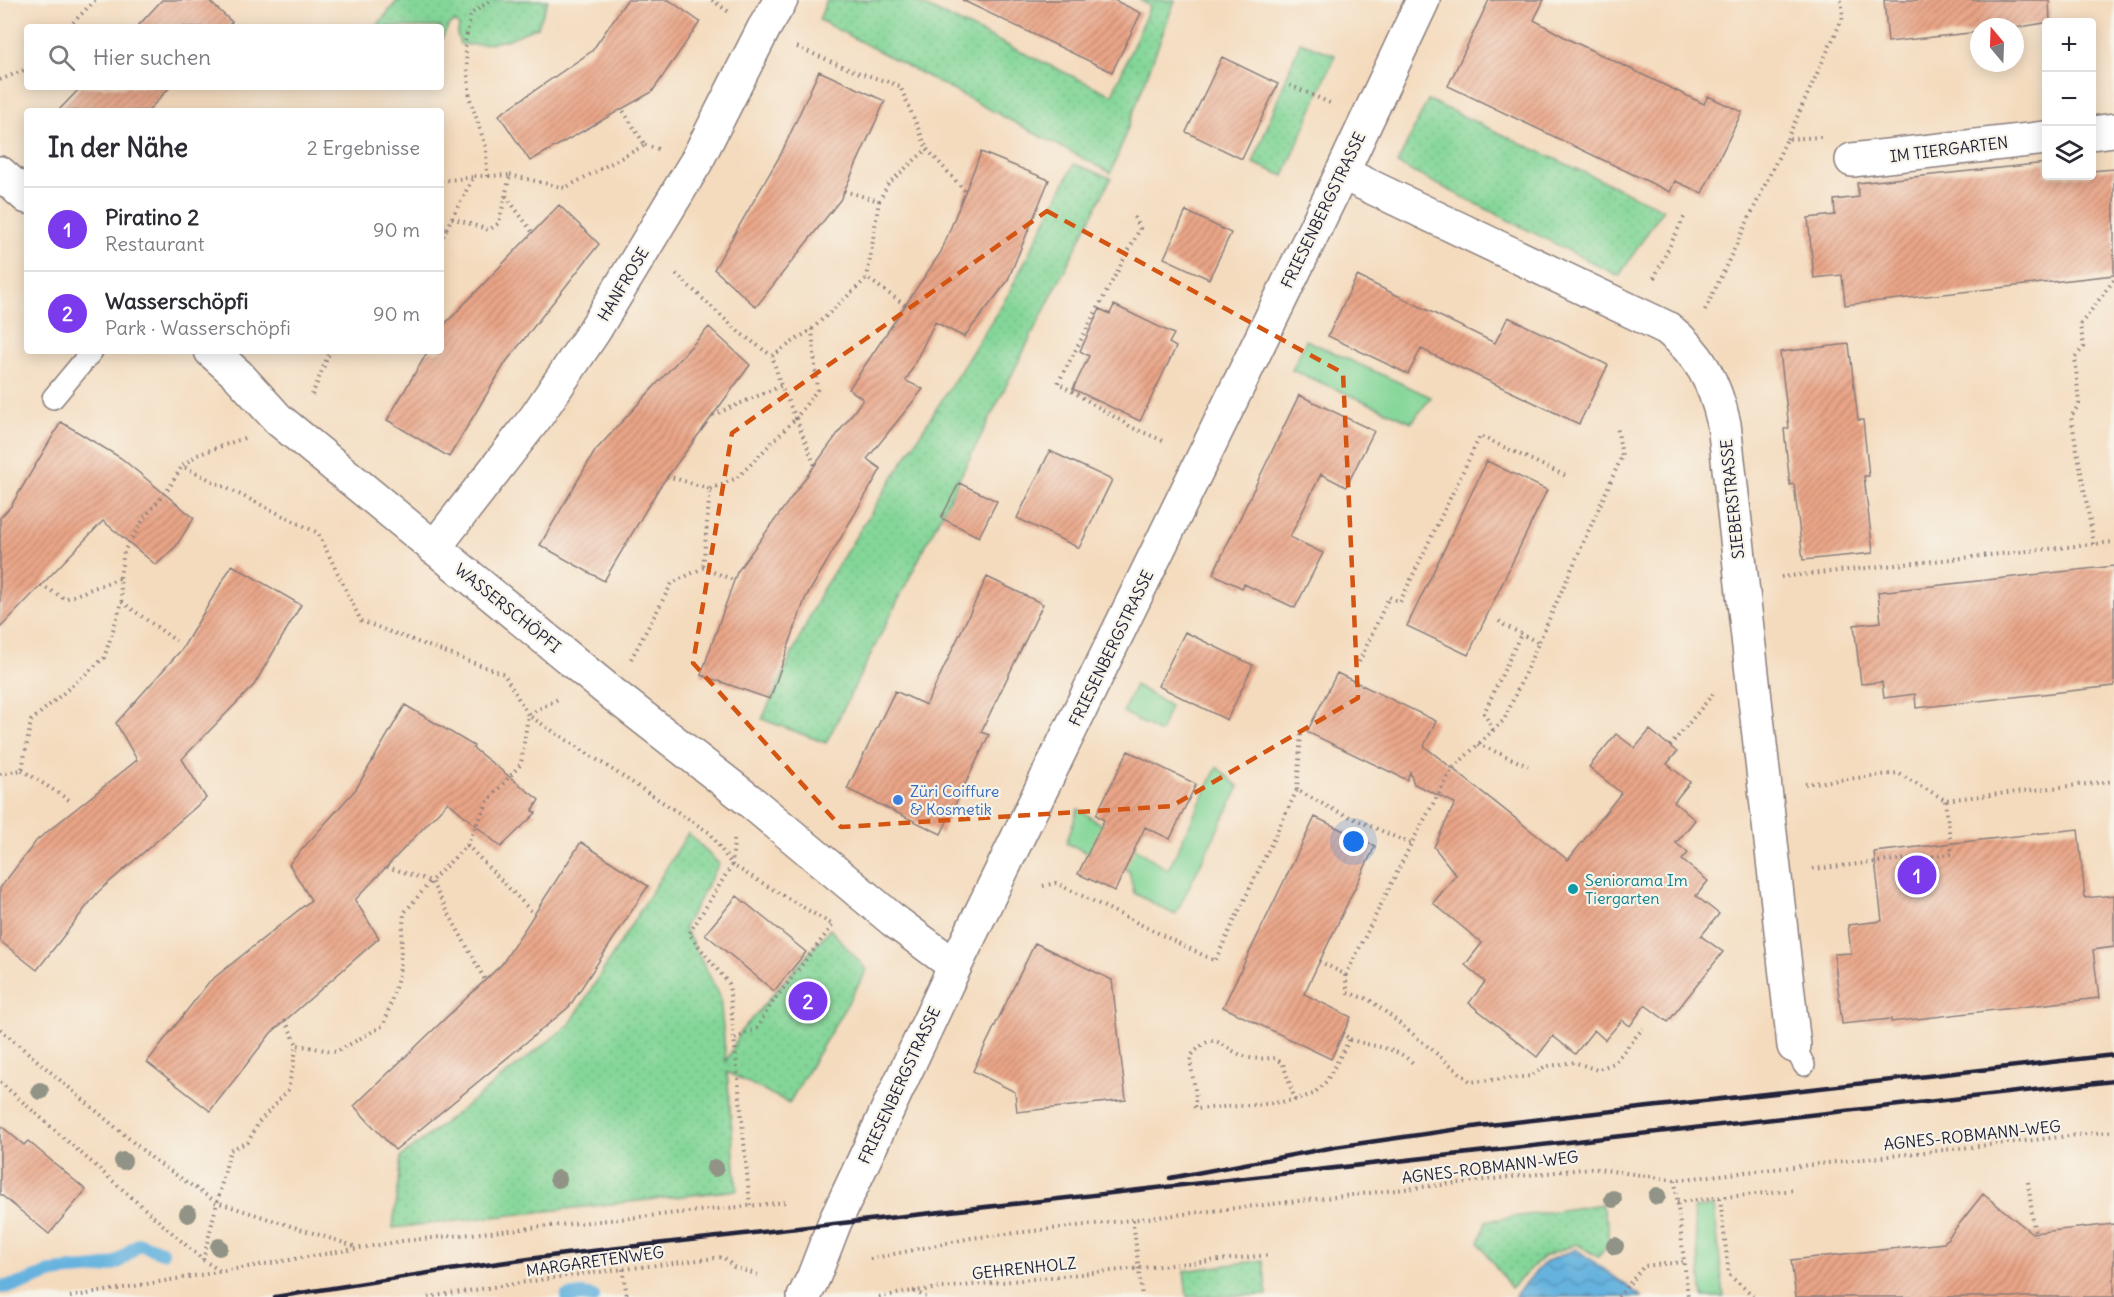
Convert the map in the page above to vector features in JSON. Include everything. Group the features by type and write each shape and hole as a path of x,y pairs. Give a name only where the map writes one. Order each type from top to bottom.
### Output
{"street":[{"name":"HANFROSE","path":"434,548 536,417 594,331 696,162 764,28 781,0"},
{"name":"FRIESENBERGSTRASSE","path":"804,1297 834,1224 955,966 1342,173 1423,0"},
{"path":"2096,132 2114,130"},
{"name":"IM TIERGARTEN","path":"1852,160 2042,138"},
{"path":"0,173 24,194"},
{"name":"SIEBERSTRASSE","path":"1342,173 1667,328 1689,347 1711,381 1724,424 1799,1056"},
{"name":"WASSERSCHÖPFI","path":"214,354 238,375 279,420 609,691 750,801 893,920 955,966"}],"lane":[{"path":"53,398 90,354"}],"path":[{"path":"72,24 95,0"},
{"path":"488,176 486,147 470,99 465,43 471,14 491,0"},
{"path":"1703,313 1843,17 1840,0"},
{"path":"792,40 798,49 900,86 927,149 965,191"},
{"path":"0,80 24,70"},
{"path":"1290,85 1333,105"},
{"path":"444,181 474,176 510,175 565,188 645,145 622,110"},
{"path":"1787,139 1848,135 1852,160"},
{"path":"772,356 812,328 867,278 879,201 888,184 927,149"},
{"path":"452,218 489,230 499,223 510,175"},
{"path":"444,235 474,176"},
{"path":"844,191 879,201"},
{"path":"506,195 533,233"},
{"path":"1634,312 1685,215"},
{"path":"1134,217 1140,229 1058,383 1133,428 1169,443"},
{"path":"671,269 740,333 772,356 814,466"},
{"path":"867,278 905,305"},
{"path":"2094,544 2072,417 2079,404 2075,357 2084,347 2080,325 2114,280"},
{"path":"667,476 710,489 737,478 796,418 817,390 812,328"},
{"path":"309,402 329,354"},
{"path":"713,415 782,386"},
{"path":"1344,974 1346,975 1411,844 1452,769 1504,720 1622,456 1617,426"},
{"path":"22,770 32,721 104,658 122,602 120,578 124,551 144,518 169,488 182,466 197,455 252,435"},
{"path":"1359,662 1389,597 1400,602 1480,436 1566,476"},
{"path":"182,466 318,533 361,621 504,674 528,715 710,833 732,865 833,924 772,1003 757,1028 735,1039"},
{"path":"703,568 710,489"},
{"path":"1742,582 2114,542"},
{"path":"629,662 672,583 703,568 734,580"},
{"path":"41,585 65,599 120,578"},
{"path":"122,602 176,641"},
{"path":"1499,621 1539,643"},
{"path":"1493,730 1484,713 1521,633"},
{"path":"1670,746 1719,686"},
{"path":"528,715 565,696"},
{"path":"297,1045 336,1052 384,1025 399,975 404,913 467,845 488,801 521,764 528,715"},
{"path":"1043,886 1056,883 1215,961 1297,790 1301,733"},
{"path":"1478,744 1528,766"},
{"path":"0,774 22,770 69,800"},
{"path":"1795,785 1898,773 1945,800 2114,781"},
{"path":"1297,790 1330,808 1411,844"},
{"path":"1811,869 1952,854 1945,800"},
{"path":"735,830 732,865 689,934 729,984 750,1205"},
{"path":"467,845 534,914"},
{"path":"387,867 431,882 485,980"},
{"path":"1319,961 1344,974"},
{"path":"1344,974 1348,993 1368,999 1471,1082 1532,1076 1544,1067 1574,1062 1597,1070 1614,1063 1643,1028"},
{"path":"202,1260 230,1150 248,1142 259,1122 288,1090 297,1045 285,1020"},
{"path":"0,1029 154,1160 216,1202 360,1248"},
{"path":"1343,1034 1363,1044 1394,1049 1415,1065"},
{"path":"1295,1100 1283,1064 1275,1058 1247,1057 1230,1050 1221,1042 1210,1040 1203,1043 1191,1056 1196,1109 1249,1106 1295,1100 1313,1094 1321,1088 1350,1039"},
{"path":"0,1082 202,1260 222,1272"},
{"name":"AGNES-ROBMANN-WEG","path":"870,1259 971,1238 1591,1168 1675,1180 2114,1131"},
{"path":"1675,1180 1688,1297"},
{"path":"2028,1182 2035,1236"},
{"path":"1677,1202 1795,1190"},
{"path":"1720,1198 1729,1275 1755,1297"},
{"path":"70,1297 402,1241 787,1202"},
{"path":"1133,1220 1142,1297"},
{"name":"GEHRENHOLZ","path":"879,1297 913,1291 1269,1255"},
{"name":"MARGARETENWEG","path":"428,1297 723,1257 734,1267 761,1276"},
{"path":"1618,1297 1644,1266 1684,1262"},
{"path":"623,1269 627,1297"},
{"path":"913,1291 926,1297"}],"highlighted area":[{"path":"1047,211 1343,373 1358,698 1172,806 841,827 693,663 732,433"}],"green space":[{"path":"398,0 548,0 538,27 506,40 486,44 460,44 457,34 459,27 456,22 449,25 444,34 444,24 378,24"},
{"path":"827,0 912,0 1112,95 1150,6 1140,0 1175,0 1111,173 819,20"},
{"path":"1300,42 1335,55 1284,176 1253,163"},
{"path":"1428,100 1663,209 1619,276 1397,164"},
{"path":"1074,164 1111,178 826,743 762,719 821,592 1008,295"},
{"path":"1306,340 1431,397 1412,422 1292,370"},
{"path":"1135,685 1170,706 1160,733 1123,712"},
{"path":"1217,767 1239,787 1175,915 1134,893 1129,871 1066,843 1078,809 1168,870"},
{"path":"688,833 719,864 684,927 720,996 726,1062 741,1031 830,929 867,970 789,1103 727,1072 737,1190 393,1228 401,1157 570,1024"},
{"path":"1601,1204 1608,1225 1608,1246 1598,1257 1577,1244 1543,1257 1511,1288 1479,1243 1486,1221"},
{"path":"1714,1207 1724,1297 1703,1297 1693,1208"},
{"path":"1263,1260 1267,1295 1187,1297 1184,1271"}],"water":[{"path":"1576,1249 1642,1297 1515,1297 1545,1262"}],"building":[{"path":"162,0 208,0 232,22 230,24 140,24"},
{"path":"627,0 669,0 700,22 652,92 530,161 499,115 592,51"},
{"path":"962,0 1114,0 1141,13 1112,72"},
{"path":"1489,0 1544,0 1534,20 1568,39 1704,104 1708,96 1742,112 1702,193 1675,181 1670,192 1448,86"},
{"path":"1884,0 2049,0 2050,18 2042,18 2042,23 2024,26 2024,18 1970,18 1970,33 1888,42"},
{"path":"1222,57 1278,84 1242,159 1186,132"},
{"path":"819,71 885,101 840,200 756,307 714,269 781,154"},
{"path":"78,90 167,90 151,108 61,108"},
{"path":"981,152 1049,180 1007,282 964,337 935,322 906,381 923,389 867,459 881,469 805,599 770,699 701,675 737,572 863,399 849,389 941,252"},
{"path":"2042,163 2042,180 2096,180 2096,171 2114,169 2114,275 1845,305 1842,275 1814,278 1808,218 1835,215 1834,200 1859,197 1857,183"},
{"path":"559,205 599,244 506,362 449,457 387,420 426,354 444,354 444,325"},
{"path":"1186,211 1231,233 1209,279 1164,258"},
{"path":"1357,276 1495,343 1508,317 1608,365 1579,424 1421,349 1408,374 1328,336"},
{"path":"1114,305 1174,334 1169,343 1176,347 1140,421 1073,389 1089,356 1080,351 1100,309 1110,314"},
{"path":"709,327 750,365 659,488 604,581 540,545 595,451"},
{"path":"1849,344 1858,420 1863,420 1869,476 1864,476 1873,553 1803,560 1794,484 1790,485 1784,429 1789,428 1780,352"},
{"path":"1299,395 1374,431 1346,487 1321,474 1290,537 1323,553 1295,608 1244,584 1242,588 1213,574"},
{"path":"61,422 121,458 194,518 176,546 156,565 103,521 0,628 0,518 11,506"},
{"path":"1050,451 1112,480 1079,548 1017,518"},
{"path":"1487,461 1547,490 1468,655 1407,626"},
{"path":"959,483 997,501 979,537 941,518"},
{"path":"232,565 301,605 254,685 182,759 206,798 98,892 37,970 0,941 0,888 37,840 137,760 116,723 182,649"},
{"path":"2114,566 2114,686 1916,708 1915,694 1884,698 1882,682 1861,684 1854,625 1881,622 1878,592"},
{"path":"987,577 1043,604 981,732 989,735 941,834 847,789 895,691 926,705"},
{"path":"1185,632 1253,665 1227,720 1158,686"},
{"name":"Seniorama Im Tiergarten","path":"1337,673 1436,721 1424,746 1568,860 1621,793 1589,767 1616,734 1635,748 1650,730 1677,752 1667,764 1690,782 1674,802 1695,820 1676,843 1688,853 1682,860 1708,881 1696,896 1719,914 1701,936 1723,952 1668,1022 1645,1005 1630,1026 1622,1020 1605,1040 1594,1030 1575,1054 1553,1036 1537,1057 1469,1003 1485,982 1465,965 1482,943 1433,903 1456,875 1434,847 1455,803 1414,784 1410,772 1407,780 1307,732"},
{"path":"405,705 474,746 473,748 539,800 532,811 536,813 501,847 448,802 355,900 379,938 271,1033 210,1111 147,1062 209,982 311,900 289,864 356,789"},
{"path":"1128,751 1196,784 1170,839 1145,827 1115,891 1078,874 1104,820 1096,815"},
{"path":"1315,817 1375,846 1304,994 1351,1017 1331,1059 1223,1007"},
{"path":"2078,829 2085,898 2114,895 2114,947 2093,950 2099,998 1891,1022 1891,1019 1842,1024 1834,954 1851,953 1848,925 1882,921 1874,852"},
{"path":"581,842 648,886 569,1007 395,1150 354,1106 502,964"},
{"path":"737,896 806,952 774,991 705,934"},
{"path":"1035,943 1112,980 1126,1100 1017,1112 1015,1092 973,1071"},
{"path":"0,1125 24,1145 28,1141 86,1190 49,1234 0,1194"},
{"path":"1983,1194 2032,1233 2114,1224 2114,1297 1796,1297 1791,1260 1944,1243"}],"waterway":[{"path":"0,1287 21,1284 54,1272 99,1268 114,1264 140,1244 162,1252"},
{"path":"567,1297 582,1295 593,1297"}],"railway":[{"path":"1170,1178 1335,1147 1480,1126 2114,1055"},
{"path":"275,1297 565,1254 2114,1081"}],"place":[{"name":"Züri Coiffure & Kosmetik","path":"898,800"},
{"name":"Piratino 2","path":"1917,875"},
{"name":"Seniorama Im Tiergarten","path":"1573,889"},
{"name":"Wasserschöpfi","path":"808,1001"}]}
